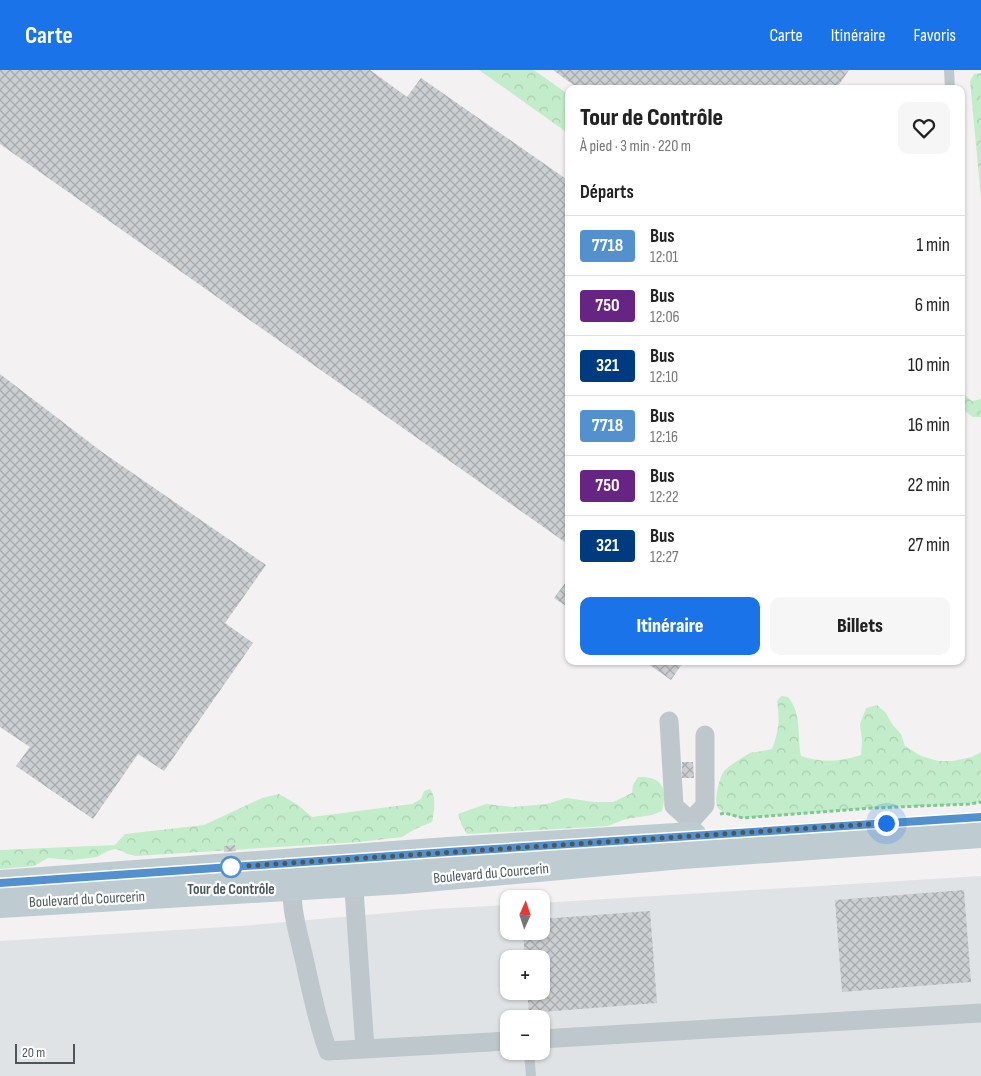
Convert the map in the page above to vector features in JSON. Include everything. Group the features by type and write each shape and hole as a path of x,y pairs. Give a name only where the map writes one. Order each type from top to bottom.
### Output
{"main road":[{"name":"Boulevard du Courcerin","path":"0,904 349,871 448,852 690,838 981,817"},
{"name":"Boulevard du Courcerin","path":"349,871 403,880 690,838 981,834"},
{"name":"Boulevard du Courcerin","path":"0,884 295,875"}],"street":[{"path":"669,721 674,806 690,838"},
{"path":"690,838 705,805 705,735"},
{"path":"403,880 419,871 442,867 448,852"},
{"path":"349,871 366,1049"},
{"path":"295,875 294,915 318,1025 328,1051 500,1042"},
{"path":"550,1038 981,1013"}],"lane":[{"path":"949,70 950,85"},
{"path":"530,1060 531,1076"}],"shaded area":[{"path":"981,876 981,1076 0,1076 0,941 241,926 433,909 500,905 500,940 550,940 550,902"}],"green space":[{"path":"479,70 534,70 565,92 565,131"},
{"path":"981,73 981,198 970,81 974,74"},
{"path":"965,395 972,401 981,399 981,417 973,417 965,411"},
{"path":"781,696 788,697 795,710 801,756 808,758 831,761 861,755 860,724 866,708 877,705 886,713 892,724 901,734 905,746 921,756 938,761 953,761 972,757 981,752 981,802 743,818 723,812 718,808 716,800 722,774 730,766 750,753 772,749 778,725 777,701"},
{"path":"638,777 653,779 661,785 664,796 662,811 652,815 626,819 608,826 467,834 458,814 486,804 513,807 547,804 566,798 594,802 613,802 632,793 633,785"},
{"path":"430,789 434,801 432,822 402,837 359,842 136,856 115,849 97,857 73,860 48,858 34,866 0,869 0,850 115,845 125,834 204,825 262,798 279,794 298,805 312,817 412,804 421,799 424,791"}],"building":[{"path":"0,70 370,70 407,97 421,78 565,178 565,542 0,144"},
{"path":"553,70 849,70 839,85 574,85"},
{"path":"0,374 102,452 266,565 225,623 253,643 164,771 138,754 93,819 16,766 30,747 0,727"},
{"path":"565,583 565,605 554,598"},
{"path":"650,665 681,665 671,680"},
{"path":"682,762 693,762 694,778 682,778"},
{"path":"235,845 236,851 224,852 224,846"},
{"path":"964,890 971,982 842,992 835,900"},
{"path":"650,911 657,1003 550,1011 529,1010 528,1000 550,1000 550,950 524,950 524,940 550,940 550,918"}],"bus line":[{"name":"7718","path":"0,883 981,817"}],"place":[{"name":"Tour de Contrôle","path":"231,867"}],"route":[{"path":"231,867 886,823"}]}
